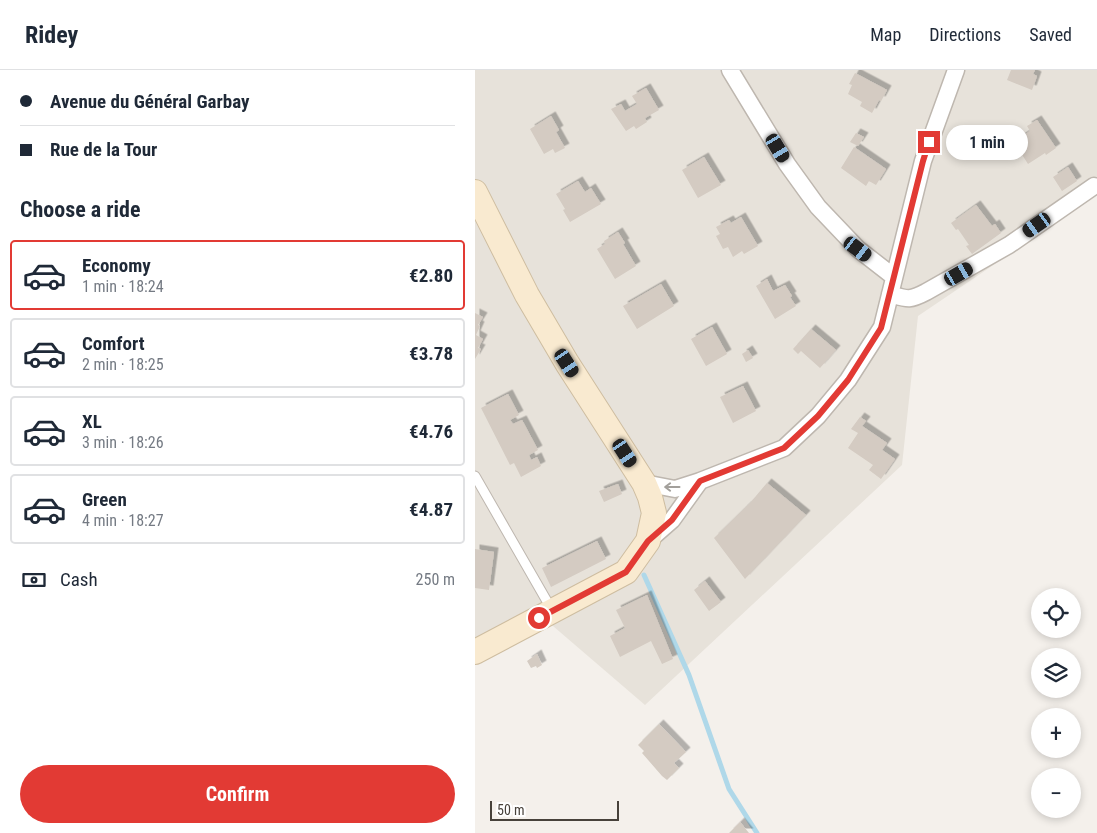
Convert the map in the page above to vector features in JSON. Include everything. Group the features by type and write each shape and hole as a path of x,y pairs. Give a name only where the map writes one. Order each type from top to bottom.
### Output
{"main road":[{"path":"475,192 527,296 567,363 645,483 654,512 648,541 626,572 475,652"}],"street":[{"path":"730,70 787,164 818,207 858,249 894,277"},
{"path":"645,483 675,489 784,448 818,416 848,380 881,328 923,161 956,70"},
{"path":"890,294 906,299 917,297 1009,245 1094,186"},
{"path":"648,541 672,520 700,481"}],"lane":[{"path":"475,476 552,611"}],"shaded area":[{"path":"475,70 1097,70 1097,195 918,316 902,465 645,705 532,608 475,644"}],"building":[{"path":"1011,70 1035,70 1033,74 1037,76 1032,90 1007,80"},
{"path":"855,73 887,90 872,113 860,106 862,102 848,94 852,85 849,84"},
{"path":"646,88 659,110 645,118 647,122 636,129 634,126 626,131 611,109 621,104 625,111 637,104 632,96"},
{"path":"551,116 559,130 556,132 565,148 555,153 553,149 544,154 530,129"},
{"path":"1037,120 1056,148 1028,164 1014,142 1030,131 1027,126"},
{"path":"856,133 864,137 858,146 850,142"},
{"path":"854,147 886,169 876,185 869,181 866,186 841,168"},
{"path":"704,157 721,185 698,198 682,170"},
{"path":"1068,167 1077,181 1062,191 1053,177"},
{"path":"578,181 585,192 591,188 601,204 570,222 556,194"},
{"path":"976,205 992,226 995,224 1001,233 972,254 966,246 969,245 958,229 956,230 951,223"},
{"path":"741,217 758,246 744,254 742,251 733,257 728,247 723,249 716,236 720,234 716,227 729,220 731,223"},
{"path":"618,232 636,266 615,279 597,249 605,244 604,241"},
{"path":"767,279 773,291 785,285 796,306 775,319 756,286"},
{"path":"661,284 674,306 637,329 623,306"},
{"path":"475,313 483,317 478,325 480,326 476,335 483,339 478,348 481,349 475,359"},
{"path":"712,327 727,354 706,366 691,339"},
{"path":"811,329 836,350 820,368 801,351 798,354 793,349"},
{"path":"748,350 753,358 746,362 742,354"},
{"path":"743,386 756,411 733,423 720,397"},
{"path":"508,394 519,415 510,420 513,424 522,420 538,450 529,455 531,460 537,457 541,466 521,477 514,463 510,465 481,408"},
{"path":"860,417 866,421 862,426 887,443 882,450 895,459 881,479 869,470 873,465 848,448 858,433 851,429"},
{"path":"767,483 806,515 745,579 714,538 751,502"},
{"path":"618,484 622,494 604,502 599,491"},
{"path":"597,541 606,559 551,587 542,568"},
{"path":"475,549 494,552 489,590 475,588"},
{"path":"705,581 721,602 709,611 694,590"},
{"path":"647,595 673,659 662,664 651,641 620,657 610,636 625,628 616,610"},
{"path":"537,654 542,665 537,668 536,666 531,668 527,661"},
{"path":"659,724 686,752 674,763 679,768 667,780 642,753 644,751 638,745"},
{"path":"740,822 749,833 729,833"}],"waterway":[{"path":"644,575 689,675 729,789 757,833"}],"route":[{"path":"539,618 626,572 648,541 672,520 700,481 784,448 818,416 848,380 881,328 929,142"}]}
